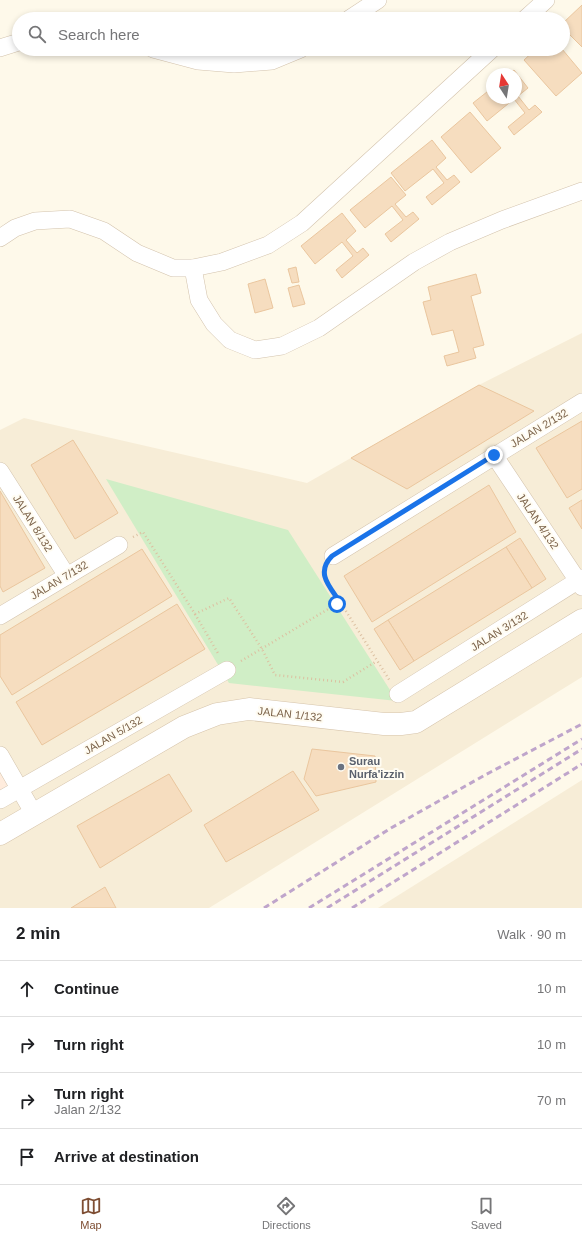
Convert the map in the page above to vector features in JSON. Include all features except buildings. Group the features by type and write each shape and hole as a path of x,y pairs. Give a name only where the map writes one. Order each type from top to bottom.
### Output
{"street":[{"path":"360,12 378,0"},
{"path":"533,12 546,0"},
{"path":"0,48 12,44"},
{"path":"179,56 198,61 234,64 272,61 284,56"},
{"path":"0,238 15,228 35,221 70,219 104,231 137,253 173,268 193,268 222,262 268,245 302,223 484,56"},
{"path":"193,268 199,300 214,324 230,340 255,350 282,346 319,328 414,262 450,242 502,220 582,190"},
{"name":"JALAN 2/132","path":"334,556 494,455 582,402"},
{"name":"JALAN 4/132","path":"494,455 581,582"},
{"name":"JALAN 8/132","path":"0,471 67,576"},
{"name":"JALAN 7/132","path":"0,616 119,545"},
{"name":"JALAN 3/132","path":"398,694 581,582"},
{"name":"JALAN 1/132","path":"0,834 184,727 217,714 249,709 384,724 416,722 582,620"},
{"name":"JALAN 5/132","path":"0,800 227,670"},
{"path":"0,755 34,814"}],"path":[{"path":"119,545 143,532 195,614 227,670 340,602"},
{"path":"334,556 327,561 324,568 324,574 327,581 398,694"},
{"path":"195,614 229,598 262,649 275,675 343,682 378,662"}],"shaded area":[{"path":"582,333 582,677 209,908 0,908 0,430 24,418 307,483 479,385"},
{"path":"0,764 12,786 0,793"},
{"path":"582,780 582,908 378,908"}],"green space":[{"path":"106,479 288,530 397,701 229,683"}],"railway":[{"path":"264,908 391,828 485,775 582,724"},
{"path":"309,908 582,739"},
{"path":"327,908 582,749"},
{"path":"352,908 582,764"}],"place":[{"name":"Surau Nurfa'izzin","path":"341,767"}],"route":[{"path":"337,604 340,602 324,574 324,568 327,561 332,556 494,455"}]}
